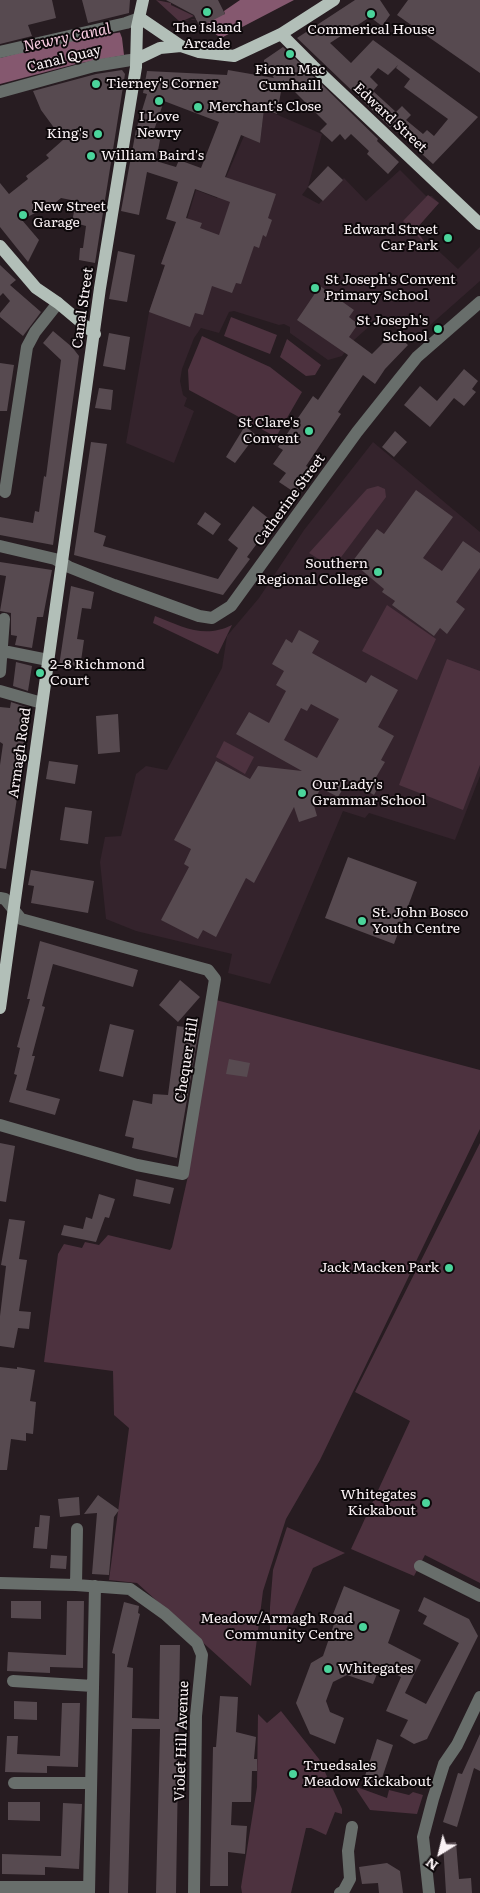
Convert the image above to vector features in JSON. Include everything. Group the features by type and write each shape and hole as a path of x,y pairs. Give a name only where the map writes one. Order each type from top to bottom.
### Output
{"main road":[{"name":"Canal Street","path":"62,562 100,288 140,56 138,22 143,0"},
{"path":"138,22 152,25 181,46 199,52 234,56 281,34 334,0"},
{"name":"Edward Street","path":"281,34 480,224"},
{"path":"140,56 160,48 181,46"},
{"path":"0,246 36,288 58,303 95,334"},
{"name":"Armagh Road","path":"0,1008 62,562"}],"street":[{"path":"0,52 126,23 138,22"},
{"name":"Canal Quay","path":"0,92 140,56"},
{"name":"Catherine Street","path":"62,562 123,588 199,616 212,618 231,606 357,432 417,357 480,302"},
{"path":"5,492 4,470 27,347 34,332 58,303"},
{"path":"0,546 62,562"},
{"path":"0,672 4,619"},
{"path":"3,651 48,660"},
{"path":"0,691 42,704"},
{"path":"0,898 5,899 13,910"},
{"name":"Chequer Hill","path":"0,1125 137,1166 183,1174 215,980 208,970 21,919 13,910"},
{"path":"76,1584 77,1529"},
{"path":"420,1566 480,1596"},
{"name":"Violet Hill Avenue","path":"0,1584 76,1584 130,1589 165,1614 197,1643 202,1655 196,1716 194,1893"},
{"path":"0,1887 89,1890 95,1586"},
{"path":"13,1681 93,1686"},
{"path":"429,1893 423,1837 444,1764 457,1745 480,1697"},
{"path":"14,1783 91,1783"},
{"path":"340,1893 343,1892 350,1879 348,1851 352,1827"}],"shaded area":[{"path":"156,0 171,3 171,5 194,16 180,22"},
{"path":"240,0 294,0 223,37 76,64 0,84 0,58 53,44 225,14 224,11"},
{"name":"St Joseph's Convent Primary School","path":"264,109 322,134 308,187 302,195 319,204 344,178 366,201 400,170 426,196 432,196 439,203 416,229 427,245 430,243 458,269 480,247 480,281 411,342 382,315 354,340 342,356 328,360 290,333 290,327 234,311 229,312 219,333 201,328 194,338 182,369 180,381 183,395 187,398 184,406 194,411 174,463 126,443 149,312 165,266 161,264 175,225 185,226 196,190 217,198 244,136 260,143"},
{"path":"428,195 439,203 416,229 426,245 403,221"},
{"path":"231,317 277,335 270,354 224,336"},
{"path":"202,336 270,367 302,392 276,437 189,390 188,370"},
{"path":"287,339 321,365 315,375 306,376 280,357"},
{"name":"Our Lady's Grammar School","path":"373,442 480,532 480,776 455,840 369,813 365,818 343,811 270,984 228,973 232,954 136,931 106,919 100,862 105,837 121,836 136,774 146,766 167,770 222,668 227,636 259,598 304,530"},
{"path":"378,486 385,489 386,497 333,568 309,553 367,489"},
{"path":"387,605 436,639 417,680 362,651"},
{"path":"155,616 193,630 212,631 232,625 218,654 153,623"},
{"path":"447,659 480,671 480,765 463,810 399,785"},
{"path":"224,741 254,757 245,774 216,757"},
{"path":"216,1000 480,1070 480,1129 320,1460 286,1519 263,1591 251,1686 137,1583 109,1580 129,1428 114,1415 113,1371 44,1362 58,1254 64,1244 82,1248 85,1242 99,1245 108,1235 170,1250 172,1247 188,1176"},
{"path":"480,1143 480,1583 425,1555 414,1576 351,1549 410,1421 355,1392"},
{"path":"287,1527 345,1553 313,1568 284,1634 270,1640 273,1570"},
{"path":"281,1711 319,1759 342,1809 342,1814 335,1812 326,1835 311,1828 306,1828 291,1893 242,1893 241,1887 257,1787 258,1714 267,1723"},
{"path":"354,1786 387,1798 389,1790 409,1795 413,1792 423,1795 417,1814 370,1810"}],"pier":[{"path":"196,19 222,39 124,55 119,30"}],"building":[{"path":"0,0 52,0 56,18 28,25 32,36 0,44"},
{"path":"82,0 130,0 129,13 88,23"},
{"name":"The Island Arcade","path":"166,0 218,0 225,14 200,27 194,15"},
{"path":"355,0 380,0 390,15 382,26 370,17 330,43 351,63 373,40 478,117 433,164 390,127 297,38","holes":["398,65 396,68 410,79 404,87 448,119 434,136 427,130 423,134 406,120 411,115 402,106 396,112 373,91 378,85 370,77 378,68 388,75"]},
{"path":"408,0 480,0 480,73 397,15"},
{"path":"283,47 378,139 377,141 399,162 388,174 367,154 369,151 351,134 345,140 340,134 332,142 320,131 327,124 283,80 277,114 264,109 260,143 241,135 225,177 276,194 268,218 272,220 266,237 263,235 259,248 254,246 241,284 236,283 232,293 212,286 203,315 195,313 190,327 149,312 165,265 161,264 176,222 166,219 178,182 147,172 139,215 121,211 136,130 147,94 143,93 147,71 227,75 228,70 274,78 264,64 264,60","holes":["164,101 219,122 201,168 179,160 176,167 156,161 160,140 152,136","195,189 230,202 219,235 200,228 202,223 186,218"]},
{"path":"122,70 125,74 95,263 79,260 86,226 72,222 76,201 61,198 48,209 46,207 22,220 39,240 28,262 0,227 0,183 9,194 28,179 26,176 49,158 46,155 63,140 41,110 33,91 96,74"},
{"path":"328,166 343,180 323,201 308,187"},
{"path":"118,251 135,255 127,302 109,299"},
{"path":"0,265 16,280 10,285 41,312 23,336 0,317 0,313 10,301 3,293 0,296"},
{"path":"320,286 354,310 349,317 358,324 349,337 372,354 394,332 408,345 385,369 375,384 363,375 338,412 341,414 306,466 314,471 297,494 279,482 286,473 273,464 283,450 278,447 313,396 318,400 348,355 297,320"},
{"path":"53,331 72,347 79,356 53,545 0,535 0,517 33,523 35,511 39,512 44,476 46,477 61,360 43,343"},
{"path":"109,333 130,337 125,370 103,366"},
{"path":"0,363 14,365 7,411 0,411"},
{"path":"464,369 478,381 472,389 476,392 464,406 454,398 430,427 404,405 420,386 437,401"},
{"path":"99,388 113,390 111,410 95,408"},
{"path":"245,426 256,435 235,463 226,457"},
{"path":"395,431 407,442 394,457 382,447"},
{"path":"91,442 107,444 94,532 106,536 103,546 218,579 238,548 228,540 253,506 273,522 247,557 250,559 223,595 74,555"},
{"path":"416,490 453,517 423,558 442,571 463,541 480,553 480,568 456,602 465,609 447,634 440,628 434,636 392,605 395,601 382,592 384,589 352,562 377,529 384,534"},
{"path":"205,512 221,524 213,535 197,524"},
{"path":"0,562 52,570 43,617 37,617 32,648 15,645 17,636 11,635 11,613 0,611 6,576 0,575"},
{"path":"71,586 94,592 91,609 82,608 77,639 84,640 80,668 72,665 70,670 59,666"},
{"path":"299,630 319,641 312,653 366,683 371,675 398,690 378,727 394,736 381,760 385,762 375,779 381,782 374,795 348,780 338,797 321,788 313,802 317,816 299,822 294,807 254,883 246,878 216,937 203,930 198,939 161,920 189,867 184,864 191,849 174,840 216,761 250,779 258,766 302,771 236,734 249,712 269,723 286,691 276,685 284,671 272,664 286,639 292,643","holes":["311,704 339,719 317,758 284,740 301,708 307,711"]},
{"path":"16,662 32,666 28,691 13,686"},
{"path":"11,702 26,707 21,739 26,740 6,869 0,868 0,765 3,744 0,742 0,707 10,708"},
{"path":"118,714 120,752 98,754 96,716"},
{"path":"49,761 78,765 75,784 46,779"},
{"path":"65,807 92,811 88,844 60,840"},
{"path":"348,857 417,882 394,944 325,918"},
{"path":"31,870 94,881 88,913 31,903 34,886 28,885"},
{"path":"40,941 138,970 133,987 53,964 42,1006 45,1007 32,1056 35,1056 26,1090 60,1099 55,1115 9,1102 17,1075 14,1074 20,1048 17,1047 30,999 27,999"},
{"path":"180,980 200,997 178,1022 159,1005"},
{"path":"110,1024 134,1030 123,1077 99,1071"},
{"path":"177,1026 199,1029 177,1158 132,1148 134,1138 125,1136 133,1100 152,1104 153,1094 168,1095"},
{"path":"229,1059 250,1063 247,1077 226,1074"},
{"path":"0,1143 15,1146 6,1202 0,1201"},
{"path":"136,1179 174,1188 170,1204 133,1196"},
{"path":"99,1194 115,1199 109,1218 105,1217 96,1242 61,1235 64,1225 83,1229 86,1217 92,1219"},
{"path":"9,1219 25,1221 19,1259 27,1260 19,1311 31,1312 29,1329 18,1328 14,1348 0,1346 0,1316 6,1266 1,1265"},
{"path":"0,1367 35,1370 30,1401 36,1402 33,1434 26,1433 26,1441 11,1439 7,1470 0,1470"},
{"path":"98,1495 119,1510 114,1517 109,1575 92,1574 97,1513 84,1514"},
{"path":"79,1497 80,1515 60,1517 58,1499"},
{"path":"40,1515 50,1516 47,1549 33,1548 35,1527 39,1527"},
{"path":"51,1555 67,1556 66,1569 50,1568"},
{"path":"344,1586 400,1610 388,1643 421,1660 405,1693 426,1704 459,1643 423,1624 427,1616 418,1611 424,1597 469,1619 478,1636 427,1739 414,1744 400,1736 408,1720 386,1711 401,1677 380,1666 373,1684 347,1675 333,1682 326,1701 330,1712 344,1718 335,1744 310,1734 296,1703 311,1663 323,1656 334,1624 330,1622"},
{"path":"11,1601 41,1601 41,1619 11,1618"},
{"path":"67,1601 84,1601 83,1668 50,1667 50,1673 7,1671 8,1652 66,1655"},
{"path":"124,1602 139,1606 138,1613 140,1614 127,1667 133,1668 132,1718 159,1719 160,1645 180,1645 176,1893 156,1893 160,1729 132,1729 128,1893 109,1893 115,1654 112,1653"},
{"path":"220,1696 238,1697 236,1732 256,1737 254,1759 257,1759 257,1771 252,1771 251,1802 232,1802 231,1825 247,1826 245,1854 228,1852 228,1886 210,1886 213,1747 216,1747"},
{"path":"14,1701 37,1702 37,1720 14,1719"},
{"path":"62,1703 80,1703 78,1767 47,1766 47,1773 5,1772 7,1736 18,1736 17,1754 60,1756"},
{"path":"480,1734 480,1771 474,1768 457,1827 443,1822 458,1773 462,1774"},
{"path":"377,1739 393,1745 380,1784 364,1779"},
{"path":"8,1802 40,1802 40,1821 8,1820"},
{"path":"63,1803 82,1804 79,1869 45,1867 45,1875 2,1874 2,1854 61,1856"},
{"path":"456,1842 459,1879 471,1878 472,1893 446,1893 443,1843"},
{"path":"387,1863 400,1871 403,1893 379,1893 378,1883 362,1884 359,1867"}],"place":[{"name":"The Island Arcade","path":"207,12"},
{"name":"Commerical House","path":"371,14"},
{"name":"Fionn Mac Cumhaill","path":"290,54"},
{"name":"Tierney's Corner","path":"96,84"},
{"name":"I Love Newry","path":"159,101"},
{"name":"Merchant's Close","path":"198,107"},
{"name":"King's","path":"98,134"},
{"name":"William Baird's","path":"91,156"},
{"name":"New Street Garage","path":"23,215"},
{"name":"Edward Street Car Park","path":"448,238"},
{"name":"St Joseph's Convent Primary School","path":"315,288"},
{"name":"St Joseph's School","path":"438,329"},
{"name":"St Clare's Convent","path":"309,431"},
{"name":"Southern Regional College","path":"378,572"},
{"name":"2–8 Richmond Court","path":"40,673"},
{"name":"Our Lady's Grammar School","path":"302,793"},
{"name":"St. John Bosco Youth Centre","path":"362,921"},
{"name":"Jack Macken Park","path":"449,1268"},
{"name":"Whitegates Kickabout","path":"426,1503"},
{"name":"Meadow/Armagh Road Community Centre","path":"363,1627"},
{"name":"Whitegates","path":"328,1669"},
{"name":"Truedsales Meadow Kickabout","path":"293,1774"}],"water label":[{"name":"Newry Canal","path":"67,38"}]}
